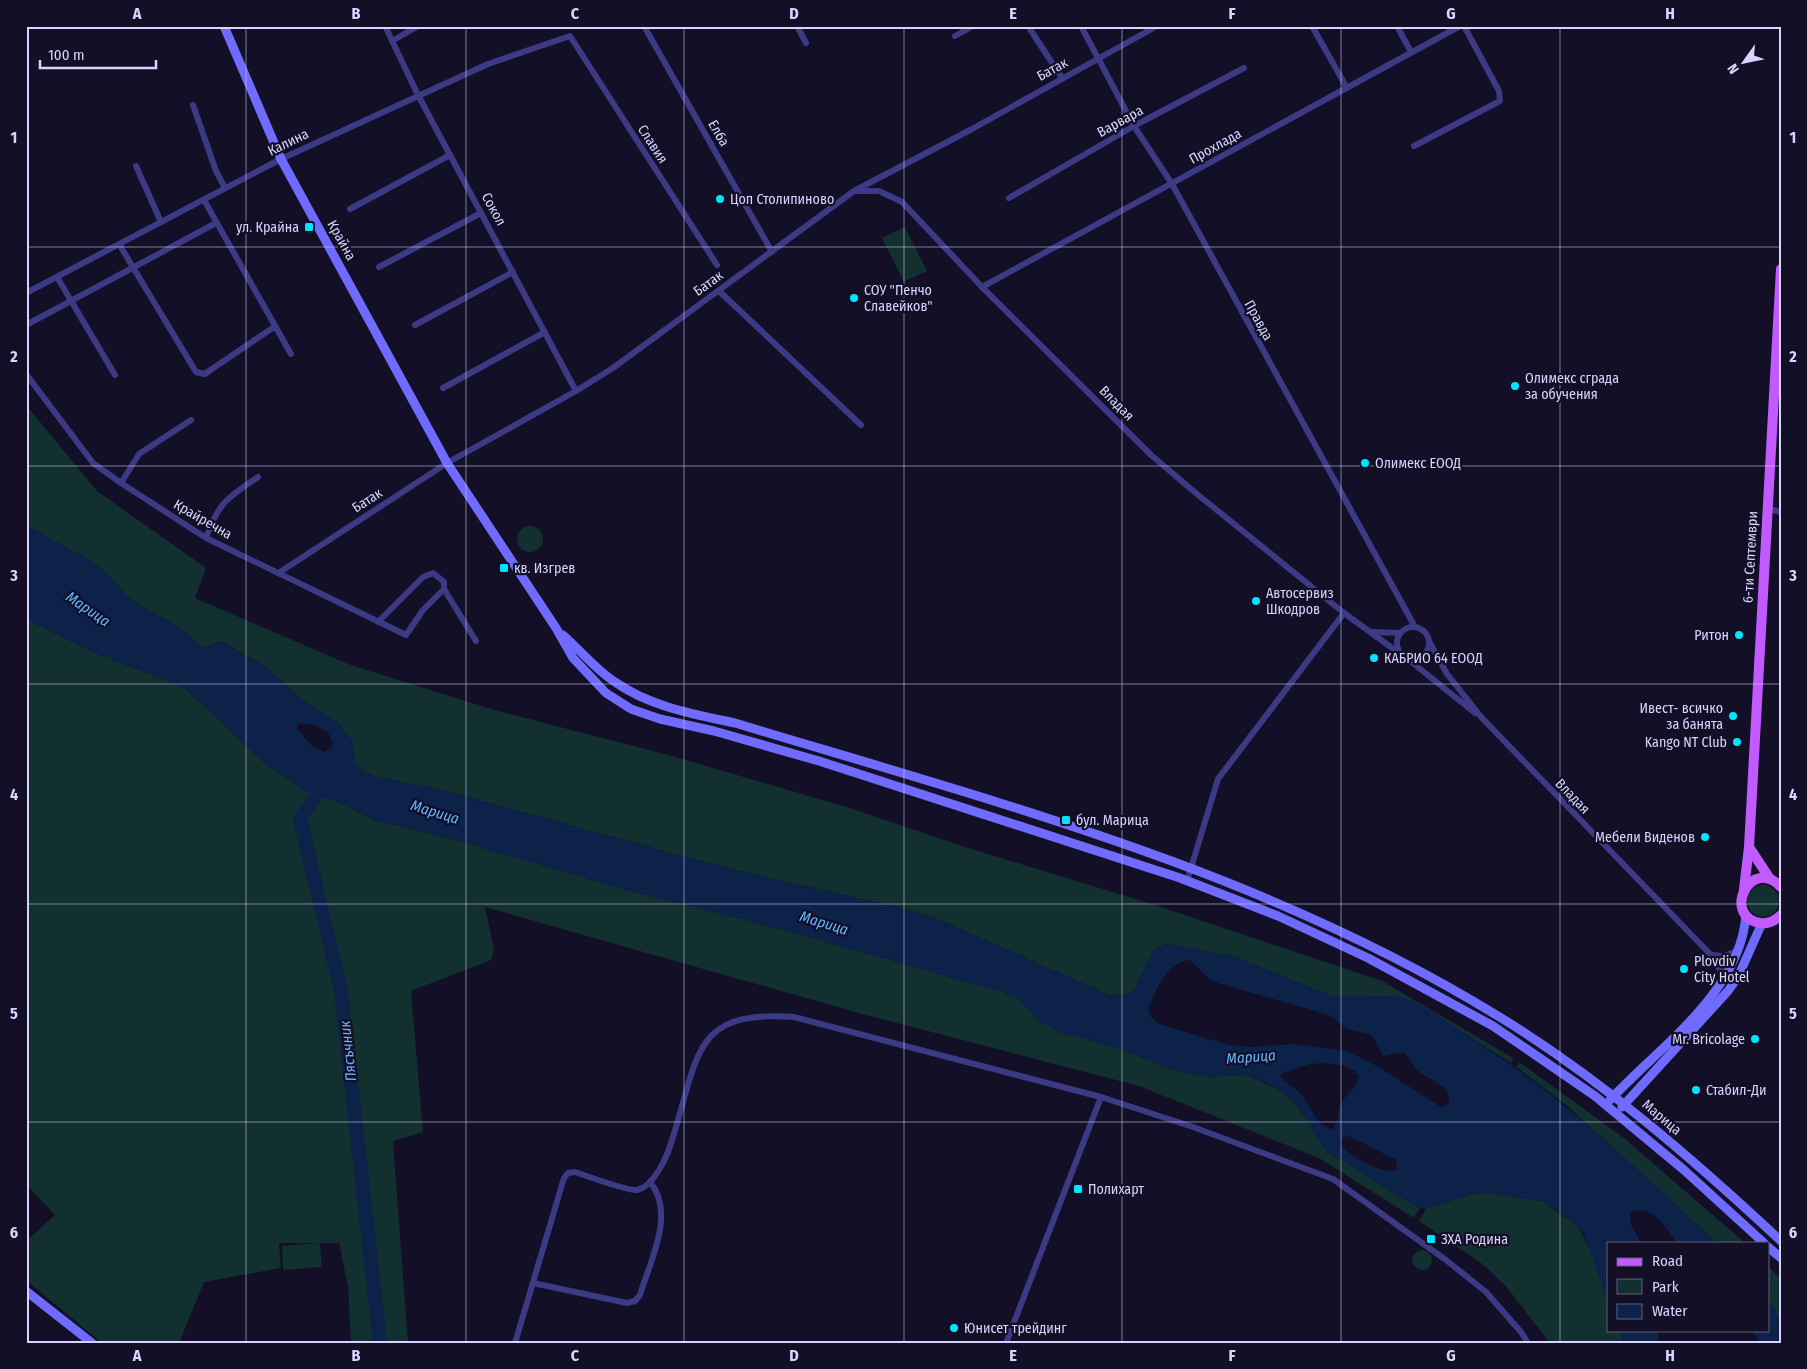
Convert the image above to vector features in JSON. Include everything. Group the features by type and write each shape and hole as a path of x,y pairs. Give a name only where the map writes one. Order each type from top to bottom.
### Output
{"main road":[{"name":"6-ти Септември","path":"1746,915 1741,903 1748,846 1781,269"},
{"path":"1748,846 1770,879 1781,887"},
{"path":"1744,889 1755,880 1770,879"},
{"path":"1746,915 1753,921 1762,923 1771,922 1780,916"}],"street":[{"name":"Крайна","path":"224,26 281,159 447,463"},
{"name":"Сокол","path":"385,26 418,95 576,391"},
{"path":"391,40 418,26"},
{"name":"Елба","path":"644,26 772,252"},
{"path":"797,26 806,42"},
{"path":"955,36 973,26"},
{"path":"1028,26 1062,78"},
{"name":"Правда","path":"1081,26 1134,126 1172,184 1414,627"},
{"name":"Батак","path":"280,572 447,463 576,391 613,368 854,190 1157,26"},
{"path":"1312,26 1346,88"},
{"path":"1397,26 1411,52"},
{"path":"1414,146 1500,101 1499,91 1462,26"},
{"name":"Прохлада","path":"982,287 1411,52 1462,26"},
{"name":"Калина","path":"26,293 281,159 488,64 570,36"},
{"name":"Славия","path":"570,36 717,265"},
{"name":"Варвара","path":"1009,198 1134,126 1244,68"},
{"path":"193,105 216,171 225,188"},
{"path":"350,209 450,155"},
{"path":"136,166 161,222"},
{"name":"Владая","path":"854,190 879,191 902,202 982,287 1151,454 1197,494 1344,612 1408,659 1482,718"},
{"path":"204,200 274,327 291,354"},
{"path":"379,267 481,213"},
{"path":"28,324 216,223"},
{"path":"120,244 196,372 205,374 274,327"},
{"path":"415,325 513,272"},
{"path":"58,277 115,375"},
{"path":"719,291 861,425"},
{"path":"442,388 545,332"},
{"name":"Крайречна","path":"26,374 93,463 206,538 280,572 406,635 424,610 444,589"},
{"path":"121,483 139,454 191,420"},
{"name":"Марица","path":"447,463 556,628 573,658 606,693 631,709 660,719 714,731 819,761 1187,880 1278,916 1368,958 1443,998 1534,1052 1617,1113 1684,1170 1763,1242"},
{"path":"206,538 214,514 230,496 258,477"},
{"path":"1767,509 1778,510 1781,514"},
{"path":"378,622 423,577 433,573 444,582 444,589 476,641"},
{"path":"1187,880 1218,779 1344,612"},
{"path":"1372,632 1400,633 1414,627"},
{"name":"Владая","path":"1414,627 1424,632 1447,674 1482,718 1711,955 1724,978"},
{"name":"Марица","path":"556,628 614,682 646,700 676,710 735,723 1037,815 1192,867 1283,904 1374,946 1499,1016 1614,1095 1706,1172 1781,1240"},
{"path":"1400,633 1396,643 1400,653"},
{"path":"1408,659 1414,660 1423,656 1429,646 1429,641"},
{"path":"1606,1104 1707,1001 1724,978 1738,950 1745,933 1746,915"},
{"path":"1617,1113 1728,992 1738,976 1762,923"},
{"path":"1711,955 1724,956 1738,950"},
{"path":"515,1343 564,1178 568,1173 574,1172 633,1190 640,1189 650,1182 667,1158 692,1073 704,1043 724,1026 762,1015 794,1017 1101,1097 1192,1127 1333,1179 1446,1260 1486,1292 1521,1332 1528,1343"},
{"path":"1006,1343 1101,1097"},
{"path":"533,1283 627,1303 635,1301 640,1295 662,1221 658,1193 650,1182"},
{"path":"1770,1249 1781,1258"},
{"path":"26,1291 92,1343"}],"green space":[{"path":"905,227 927,271 904,282 882,238"},
{"path":"26,405 97,491 206,568 195,598 348,664 494,710 672,756 850,808 965,847 1158,906 1382,981 1513,1058 1511,1063 1424,1008 1401,998 1340,998 1232,956 1166,944 1154,950 1134,990 1122,996 1109,995 940,920 897,907 734,870 441,790 377,777 361,770 354,761 353,742 337,722 299,697 266,667 221,641 203,648 176,625 137,604 125,594 109,575 91,561 26,526"},
{"path":"530,526 539,530 543,539 539,548 530,552 521,548 517,539 521,530"},
{"path":"26,619 91,651 185,688 269,767 305,790 343,804 374,820 446,837 627,890 755,922 1000,991 1021,1000 1035,1018 1059,1032 1109,1045 1179,1072 1209,1077 1246,1074 1288,1096 1307,1119 1316,1137 1328,1152 1420,1208 1414,1218 1319,1158 1139,1086 855,1012 485,907 494,950 491,960 411,991 423,1132 393,1141 408,1343 351,1343 348,1286 339,1243 279,1243 281,1268 204,1282 179,1343 102,1343 26,1280 26,1241 55,1215 26,1184"},
{"path":"1763,885 1775,889 1779,901 1775,913 1763,917 1751,913 1747,901 1751,889"},
{"path":"1519,1062 1624,1138 1744,1242 1716,1242 1565,1104 1516,1067"},
{"path":"1488,1193 1542,1201 1578,1226 1591,1252 1607,1298 1607,1332 1622,1332 1622,1343 1550,1343 1505,1285 1481,1263 1419,1221 1426,1209 1472,1194"},
{"path":"320,1243 322,1267 283,1270 282,1246"},
{"path":"1422,1250 1429,1253 1432,1260 1429,1267 1422,1270 1415,1267 1412,1260 1415,1253"},
{"path":"1770,1268 1781,1279 1781,1321 1770,1304"}],"water":[{"path":"26,526 91,561 109,575 125,594 137,604 176,625 203,648 220,641 266,667 299,697 337,722 353,742 354,761 361,770 377,777 441,790 734,870 897,907 940,920 1109,995 1122,996 1134,990 1153,950 1166,944 1232,956 1329,995 1348,997 1390,996 1408,999 1430,1011 1533,1081 1627,1160 1716,1242 1676,1242 1664,1224 1652,1214 1639,1210 1631,1212 1630,1222 1640,1242 1607,1242 1607,1298 1583,1232 1560,1212 1542,1201 1488,1193 1472,1194 1426,1209 1411,1204 1328,1152 1316,1137 1307,1119 1288,1096 1246,1074 1209,1077 1179,1072 1109,1045 1059,1032 1035,1018 1021,1000 1000,991 755,922 627,890 446,837 374,820 343,804 305,790 269,767 185,688 91,651 26,619","holes":["298,723 321,728 326,731 332,746 324,752 313,747 297,729","1190,960 1211,981 1329,1015 1349,1030 1366,1033 1373,1037 1383,1056 1403,1052 1418,1071 1439,1084 1447,1092 1449,1104 1441,1107 1377,1066 1347,1051 1295,1044 1251,1047 1229,1045 1159,1024 1151,1017 1148,1010 1155,994 1168,971 1174,966","1309,1064 1343,1066 1355,1071 1359,1076 1355,1086 1340,1106 1333,1129 1322,1124 1300,1093 1281,1078 1281,1074","1347,1135 1396,1160 1397,1170 1384,1170 1356,1158 1342,1147 1339,1142"]},
{"path":"1770,1304 1781,1321 1781,1343 1760,1343 1753,1332 1770,1332"},
{"path":"1622,1332 1657,1332 1659,1343 1622,1343"}],"waterway":[{"name":"Пясъчник","path":"325,778 317,795 300,819 341,991 380,1343"}],"place":[{"name":"Цоп Столипиново","path":"720,199"},
{"name":"ул. Крайна","path":"309,227"},
{"name":"СОУ \"Пенчо Славейков\"","path":"854,298"},
{"name":"Олимекс сграда за обучения","path":"1515,386"},
{"name":"Олимекс ЕООД","path":"1365,463"},
{"name":"кв. Изгрев","path":"504,568"},
{"name":"Автосервиз Шкодров","path":"1256,601"},
{"name":"Ритон","path":"1739,635"},
{"name":"КАБРИО 64 ЕООД","path":"1374,658"},
{"name":"Ивест- всичко за банята","path":"1733,716"},
{"name":"Kango NT Club","path":"1737,742"},
{"name":"бул. Марица","path":"1066,820"},
{"name":"Мебели Виденов","path":"1705,837"},
{"name":"Plovdiv City Hotel","path":"1684,969"},
{"name":"Mr. Bricolage","path":"1755,1039"},
{"name":"Стабил-Ди","path":"1696,1090"},
{"name":"Полихарт","path":"1078,1189"},
{"name":"ЗХА Родина","path":"1431,1239"},
{"name":"Юнисет трейдинг","path":"954,1328"}]}
